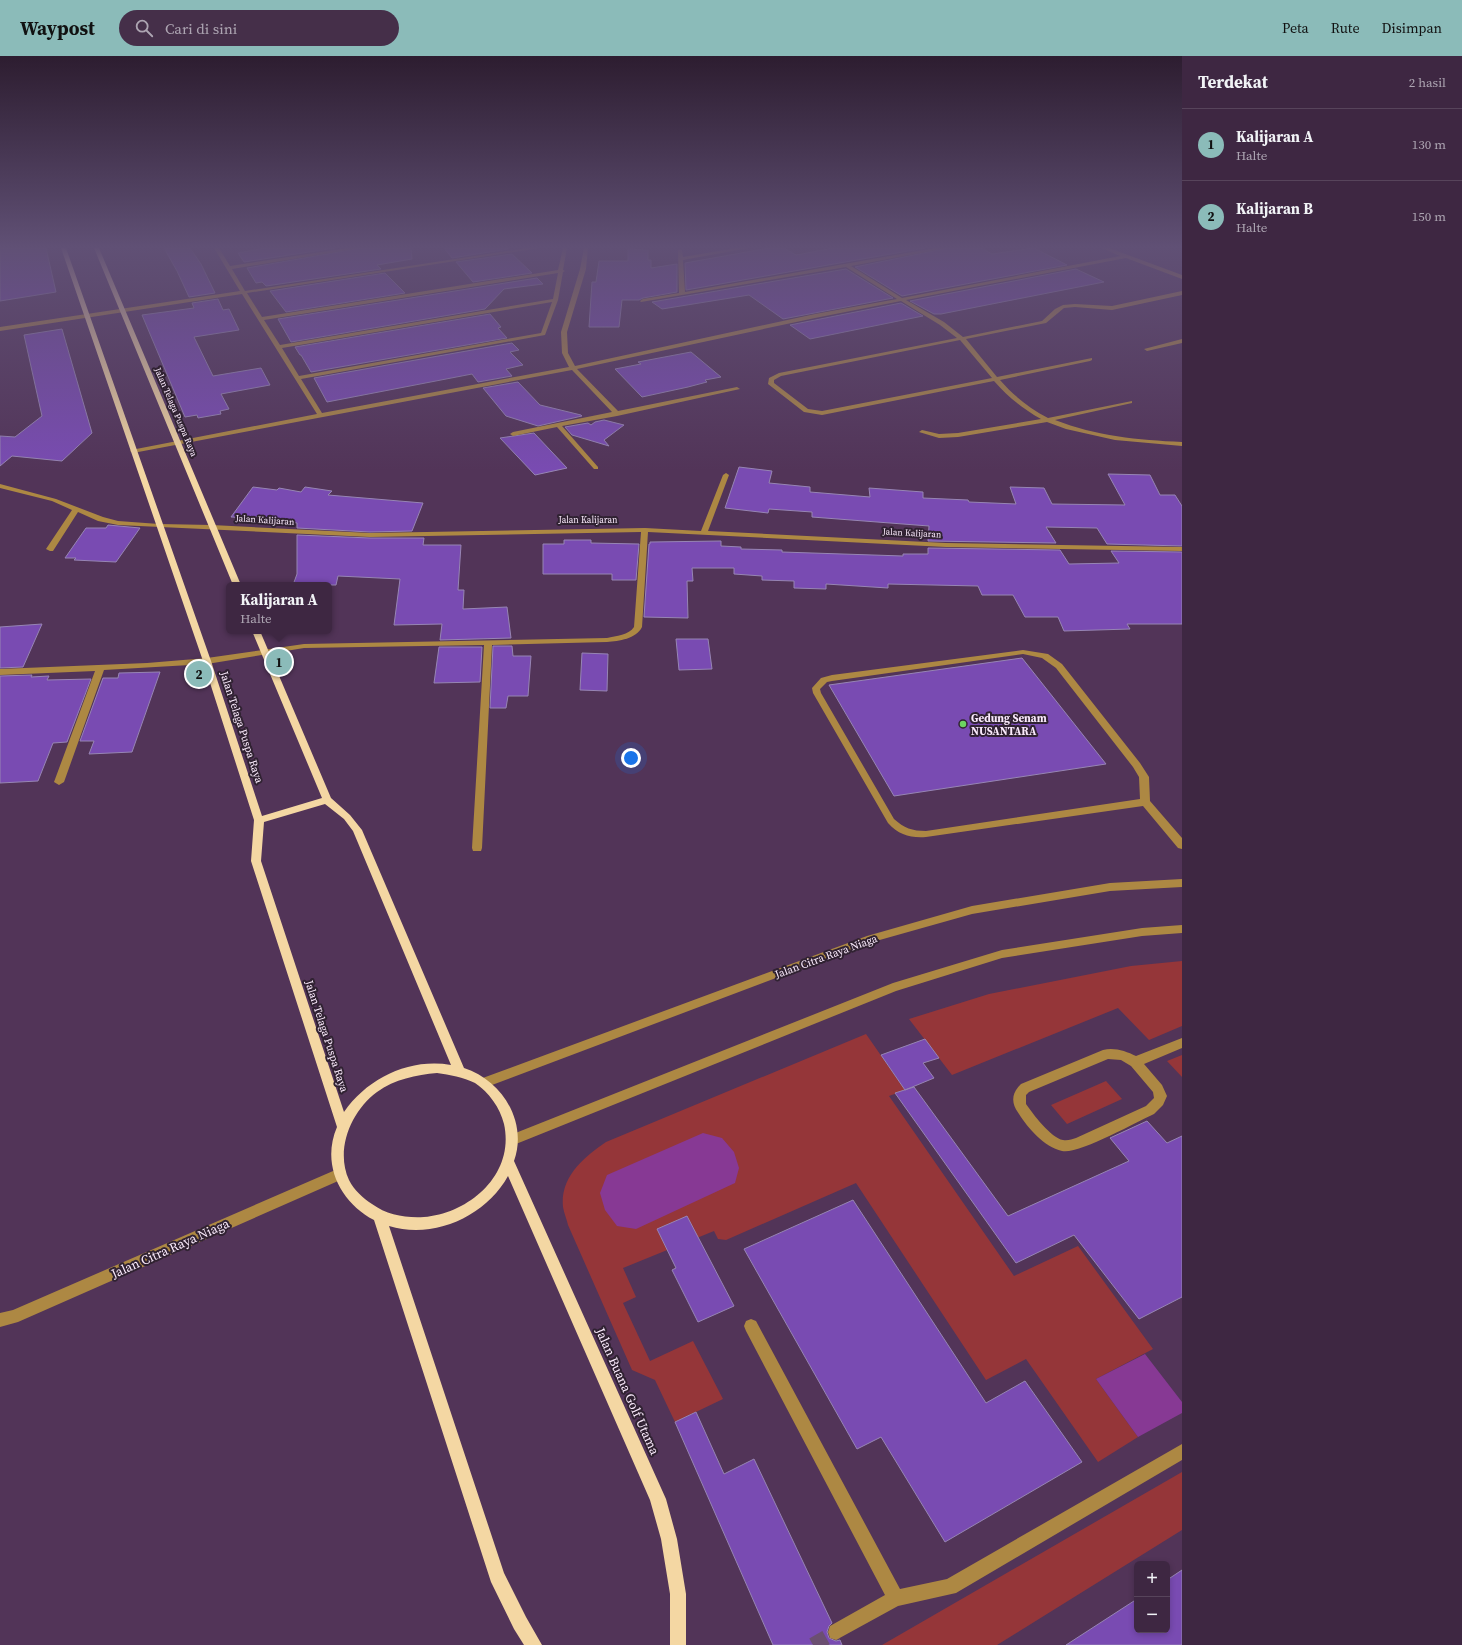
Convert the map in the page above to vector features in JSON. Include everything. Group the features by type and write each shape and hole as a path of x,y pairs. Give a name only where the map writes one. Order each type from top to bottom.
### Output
{"main road":[{"name":"Jalan Telaga Puspa Raya","path":"88,322 207,661 259,820 256,861 343,1126"},
{"name":"Jalan Telaga Puspa Raya","path":"127,322 236,582"},
{"path":"257,634 327,800 348,817 357,830 459,1072"},
{"path":"259,820 327,800"},
{"path":"437,1068 459,1072 484,1083 500,1099 510,1118 512,1140 508,1161 498,1182 480,1201 457,1215 432,1222 405,1223 380,1217 362,1206 349,1191 340,1174 337,1158 338,1142 343,1126 354,1106 371,1090 391,1077 414,1070 437,1068"},
{"name":"Jalan Buana Golf Utama","path":"508,1161 658,1499 669,1539 678,1594 678,1645"},
{"path":"380,1217 498,1576 520,1623 534,1645"}],"street":[{"path":"0,329 45,322"},
{"path":"263,322 321,416"},
{"path":"279,347 425,322"},
{"path":"298,378 543,334 547,322"},
{"path":"567,322 564,332 565,353 573,368 618,414"},
{"path":"133,451 573,368 783,322"},
{"path":"940,322 962,338 1011,397 1048,420 1078,431 1126,439 1182,444"},
{"path":"1043,322 780,375 771,380 771,384 802,408 816,413 996,379 1090,359"},
{"path":"1147,349 1182,341"},
{"path":"513,434 737,390"},
{"path":"922,432 939,436 952,436 1048,420 1130,402"},
{"path":"559,426 596,468"},
{"path":"704,532 726,475"},
{"name":"Jalan Kalijaran","path":"0,486 54,500 101,519 118,523 159,526 212,527 370,535 645,530 946,545 1182,549"},
{"path":"50,549 76,509"},
{"path":"0,672 147,666 207,661 290,647 607,640 622,638 636,632 638,627 645,530"},
{"path":"477,848 488,643"},
{"path":"1145,802 926,834 914,835 904,832 891,821 816,693 816,688 824,680 839,677 1023,652 1045,656 1059,666 1137,765 1144,777 1145,802 1182,845"},
{"path":"59,782 102,667"},
{"name":"Jalan Citra Raya Niaga","path":"484,1083 867,940 957,914 972,910 1110,887 1182,883"},
{"path":"512,1140 893,987 1002,954 1142,932 1182,930"},
{"path":"1135,1062 1182,1043"},
{"path":"1107,1054 1123,1055 1135,1062 1158,1089 1161,1096 1159,1101 1150,1110 1075,1145 1061,1146 1052,1142 1044,1135 1019,1102 1020,1093 1025,1088 1107,1054"},
{"name":"Jalan Citra Raya Niaga","path":"0,1320 13,1317 340,1174"},
{"path":"751,1326 896,1598"},
{"path":"836,1632 896,1598 950,1587 1182,1452"}],"shaded area":[{"path":"1182,961 1182,1026 1149,1040 1118,1008 952,1075 909,1019 989,994 1131,966"},
{"path":"866,1034 905,1090 889,1096 1014,1276 1078,1246 1153,1349 1096,1379 1138,1437 1098,1462 1026,1359 986,1380 856,1183 726,1240 718,1239 714,1231 623,1268 636,1297 623,1303 650,1361 693,1341 723,1399 675,1422 655,1380 632,1370 568,1225 563,1207 563,1196 569,1177 582,1161 606,1142"},
{"path":"1182,1055 1182,1077 1167,1061"},
{"path":"1106,1081 1122,1099 1067,1124 1051,1105"},
{"path":"703,1133 722,1138 734,1152 739,1168 735,1183 636,1229 617,1226 605,1210 600,1193 607,1175"},
{"path":"1145,1354 1182,1402 1182,1413 1138,1437 1096,1379"},
{"path":"1182,1472 1182,1530 997,1645 882,1645"}],"building":[{"path":"145,322 235,322 239,330 194,337 213,376 261,368 270,385 221,394 229,409 220,411 221,414 198,418 197,415 185,417"},
{"path":"280,322 408,322 291,342"},
{"path":"442,322 497,322 501,327 498,328 507,338 311,372 295,347"},
{"path":"589,322 620,322 619,327 589,327"},
{"path":"804,322 893,322 810,339 790,325"},
{"path":"62,329 92,433 62,461 12,456 0,466 0,436 15,437 42,416 24,335"},
{"path":"512,343 519,350 510,352 523,365 506,369 512,376 478,382 472,374 327,402 314,378"},
{"path":"691,352 721,377 705,380 707,382 688,387 642,397 615,369 641,364 638,362"},
{"path":"518,382 540,405 582,416 538,426 506,416 483,388"},
{"path":"604,420 624,425 604,440 609,446 572,435 565,427 588,423 591,425 595,422"},
{"path":"534,433 567,468 535,475 500,438"},
{"path":"739,467 772,471 769,483 810,487 810,492 870,497 869,488 923,492 923,498 1016,504 1010,487 1044,488 1052,504 1125,505 1108,474 1150,475 1160,495 1175,495 1182,506 1182,546 1107,544 1097,528 1046,527 1056,543 928,541 929,526 812,517 812,512 769,509 768,513 725,508"},
{"path":"253,487 277,490 279,488 301,492 305,487 332,491 328,495 423,503 412,531 370,532 297,528 297,523 257,516 255,518 231,517"},
{"path":"108,525 140,528 116,562 74,560 76,558 65,558 86,528 106,528"},
{"path":"297,535 370,538 424,538 423,545 461,545 458,590 464,590 463,609 507,607 511,638 440,640 442,624 394,625 400,579 338,576 336,585 332,585 332,582 294,582 297,574"},
{"path":"564,540 591,540 591,543 639,544 636,580 612,580 612,574 543,574 543,544 564,544"},
{"path":"721,541 721,546 741,547 741,549 782,550 782,552 903,556 903,554 928,554 928,548 1060,550 1069,564 1119,563 1111,551 1182,552 1182,624 1127,624 1130,629 1064,631 1058,617 1025,617 1013,595 982,595 978,586 888,584 888,588 826,584 826,589 794,588 794,581 762,580 762,576 734,574 734,568 692,568 693,581 687,581 688,618 644,617 650,542"},
{"path":"42,624 23,667 0,668 0,627"},
{"path":"676,639 708,639 712,669 679,670"},
{"path":"493,646 512,646 513,656 531,656 528,696 508,696 506,708 490,708"},
{"path":"439,647 482,647 480,682 434,683"},
{"path":"582,653 608,654 607,691 580,690"},
{"name":"Gedung Senam NUSANTARA","path":"1022,658 1106,764 894,796 829,685"},
{"path":"160,672 132,752 89,754 94,741 80,741 103,678 118,678 119,673"},
{"path":"32,675 31,677 49,676 47,680 91,679 67,742 53,743 38,781 0,783 0,676"},
{"path":"925,1039 939,1058 923,1063 934,1078 905,1090 881,1055"},
{"path":"914,1087 1008,1216 1129,1161 1110,1138 1147,1121 1167,1143 1182,1136 1182,1297 1139,1319 1074,1235 1016,1263 895,1093"},
{"path":"853,1200 986,1403 1025,1381 1082,1462 945,1542 881,1437 857,1449 744,1249"},
{"path":"687,1216 734,1306 698,1322 672,1270 676,1268 657,1229"},
{"path":"696,1412 724,1474 754,1459 832,1623 827,1632 829,1638 836,1641 840,1640 842,1645 773,1645 675,1422"},
{"path":"1182,1570 1182,1645 1066,1645 1134,1601 1134,1633 1170,1633 1170,1578"}],"tunnel":[{"path":"813,1645 836,1632"}],"place":[{"name":"Kalijaran A","path":"279,662"},
{"name":"Kalijaran B","path":"199,674"},
{"name":"Gedung Senam NUSANTARA","path":"963,724"}]}
